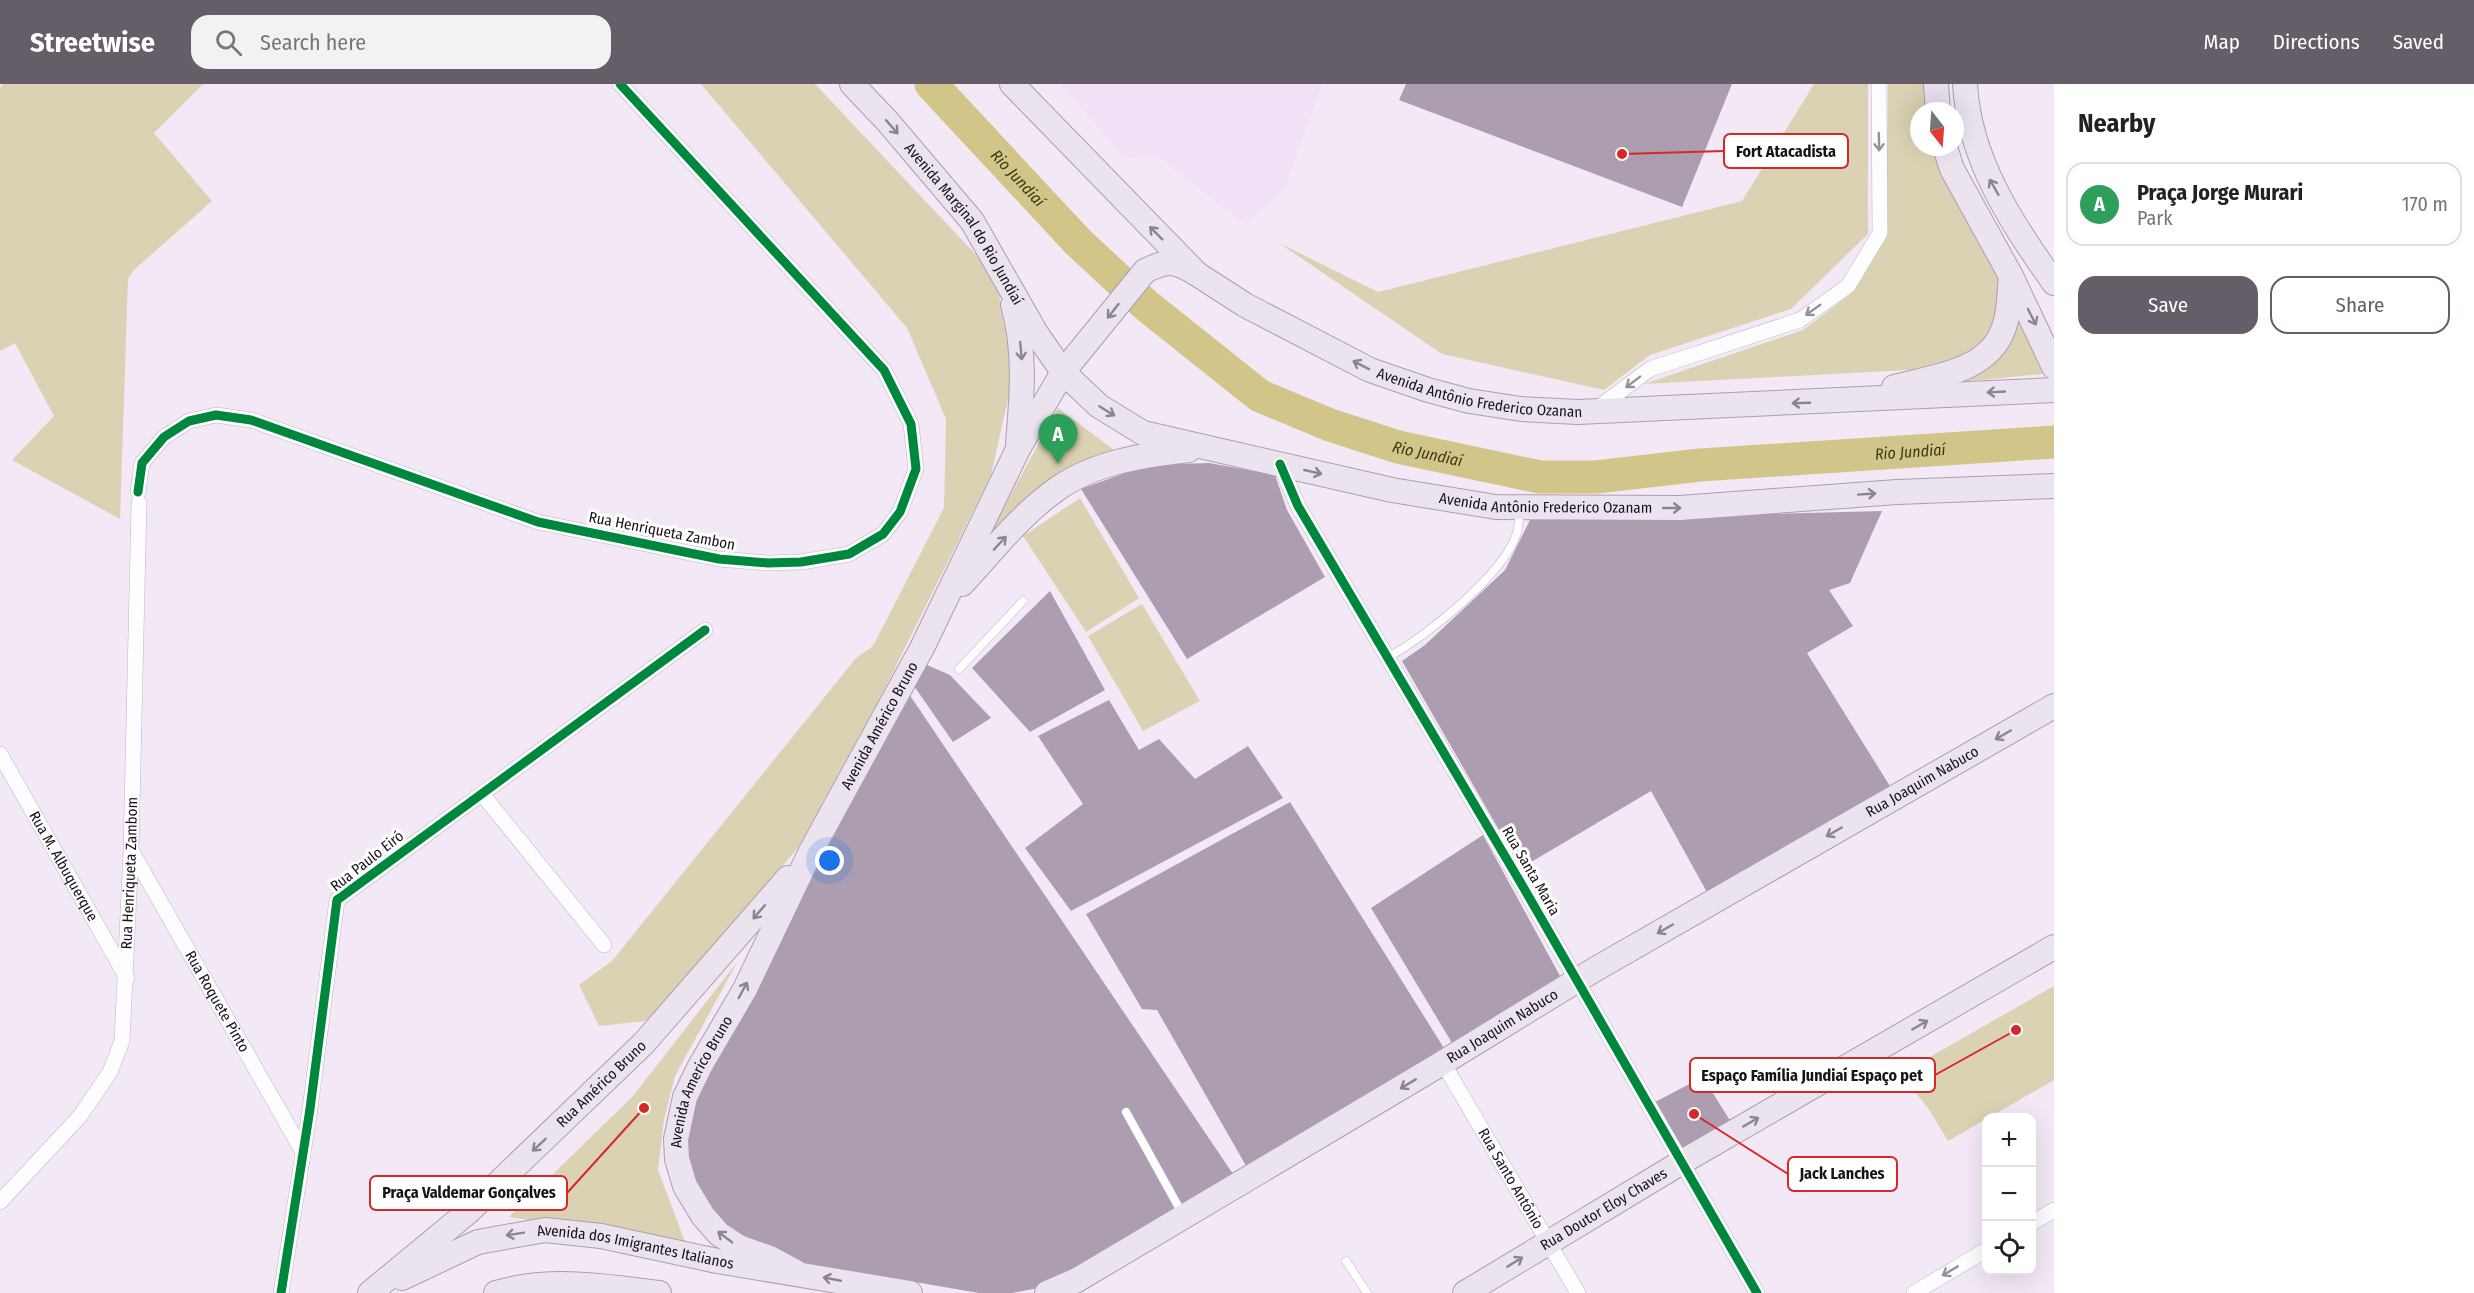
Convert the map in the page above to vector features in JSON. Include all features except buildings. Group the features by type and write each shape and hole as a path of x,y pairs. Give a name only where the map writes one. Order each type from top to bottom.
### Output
{"main road":[{"name":"Avenida Marginal do Rio Jundiaí","path":"852,84 888,122 972,221 1036,333 1063,372"},
{"name":"Avenida Antônio Frederico Ozanan","path":"1012,84 1197,274 1245,305 1370,370 1428,390 1469,401 1521,409 1593,411 2054,390"},
{"path":"1936,84 1937,102"},
{"path":"1965,84 1971,135 1984,169 2023,237 2054,284"},
{"path":"1948,156 1952,169 2011,276 2054,367"},
{"path":"946,601 1018,449 1063,372 1144,271 1160,263 1177,262 1197,274"},
{"path":"1004,274 1018,322 1023,380 1018,449"},
{"path":"1836,401 1969,366 1987,354 2004,328 2011,276"},
{"name":"Avenida Antônio Frederico Ozanam","path":"1063,372 1099,406 1143,433 1392,490 1496,507 1680,508 1897,492 2054,486"},
{"path":"946,601 1027,514 1057,489 1087,472 1144,455 1210,448"},
{"name":"Avenida Américo Bruno","path":"811,851 946,601"},
{"name":"Rua Joaquim Nabuco","path":"1047,1293 1077,1280 1184,1217 1443,1063 1576,980 2054,706"},
{"name":"Avenida Americo Bruno","path":"796,1272 770,1258 739,1247 719,1234 704,1216 685,1186 677,1160 675,1139 685,1097 700,1066 745,988 811,851"},
{"name":"Rua Américo Bruno","path":"371,1293 468,1212 644,1043 811,851"},
{"name":"Rua Doutor Eloy Chaves","path":"1466,1293 1548,1241 1682,1162 2054,947"},
{"name":"Avenida dos Imigrantes Italianos","path":"371,1293 478,1242 545,1230 601,1236 717,1261 796,1272 910,1293"},
{"path":"496,1293 518,1286 554,1283 659,1293"}],"street":[{"name":"Rua Henriqueta Zambon","path":"139,497 142,463 164,437 189,421 216,416 251,420 538,522 719,560 768,563 801,562 849,554 883,534 900,512 916,469 911,424 884,370 620,84"},
{"path":"1593,411 1650,369 1800,320 1848,286 1880,233 1879,84"},
{"name":"Rua Santa Maria","path":"1280,464 1298,506 1757,1293"},
{"name":"Rua Henriqueta Zambom","path":"0,1202 80,1116 110,1072 122,1041 127,978 131,852 139,497"},
{"name":"Rua Paulo Eiró","path":"281,1293 303,1152 337,900 705,630"},
{"name":"Rua M. Albuquerque","path":"0,754 127,978"},
{"path":"482,794 604,945"},
{"name":"Rua Roquete Pinto","path":"131,852 303,1152"},
{"name":"Rua Santo Antônio","path":"1443,1063 1578,1293"},
{"path":"2035,1221 2054,1210"},
{"path":"1914,1293 1982,1252"}],"lane":[{"path":"1387,658 1407,646 1465,600 1500,564 1517,534 1520,507"},
{"path":"958,669 1023,601"},
{"path":"1126,1112 1184,1217"},
{"path":"1346,1261 1367,1293"}],"shaded area":[{"path":"3,84 203,84 154,133 212,201 134,270 128,279 120,519 12,460 54,416 15,343 0,351 0,88"},
{"path":"701,84 815,84 996,276 1013,377 991,475 882,694 797,849 667,1003 645,1021 599,1026 579,985 612,961 856,658 873,646 944,508 946,419 907,328"},
{"path":"1060,84 1322,84 1286,186 1246,225 1156,156 1124,158"},
{"path":"1814,84 1868,84 1868,234 1791,309 1650,355 1604,390 1442,354 1279,243 1378,292 1742,201"},
{"path":"1888,84 1929,84 1931,102 1910,102 1910,156 1936,156 2004,280 1997,328 1968,355 1927,369 1644,384 1803,330 1851,294 1886,237"},
{"path":"2014,296 2051,373 1920,386 1969,370"},
{"path":"1058,408 1117,452 985,542"},
{"path":"1080,498 1139,598 1086,632 1023,536"},
{"path":"1142,604 1200,701 1143,731 1088,636"},
{"path":"738,961 675,1076 664,1120 658,1170 686,1244 509,1217 633,1096"},
{"path":"2054,986 2054,1080 1997,1113 1982,1113 1982,1121 1948,1141 1928,1108 1900,1074"}],"waterway":[{"name":"Rio Jundiaí","path":"931,84 1078,242 1147,306 1260,396 1330,425 1398,447 1540,477 1596,477 1700,465 2054,442"}],"cycle path":[{"path":"138,492 142,463 164,437 189,421 216,415 251,420 538,522 719,559 768,563 801,562 849,554 883,534 900,512 916,469 911,424 884,370 620,84"},
{"path":"1280,464 1298,506 1522,885 1757,1293"},
{"path":"281,1293 310,1109 337,900 705,630"}],"place":[{"name":"Fort Atacadista","path":"1622,154"},
{"name":"Praça Jorge Murari","path":"1058,464"},
{"name":"Espaço Família Jundiaí Espaço pet","path":"2016,1030"},
{"name":"Praça Valdemar Gonçalves","path":"644,1108"},
{"name":"Jack Lanches","path":"1694,1114"}]}
